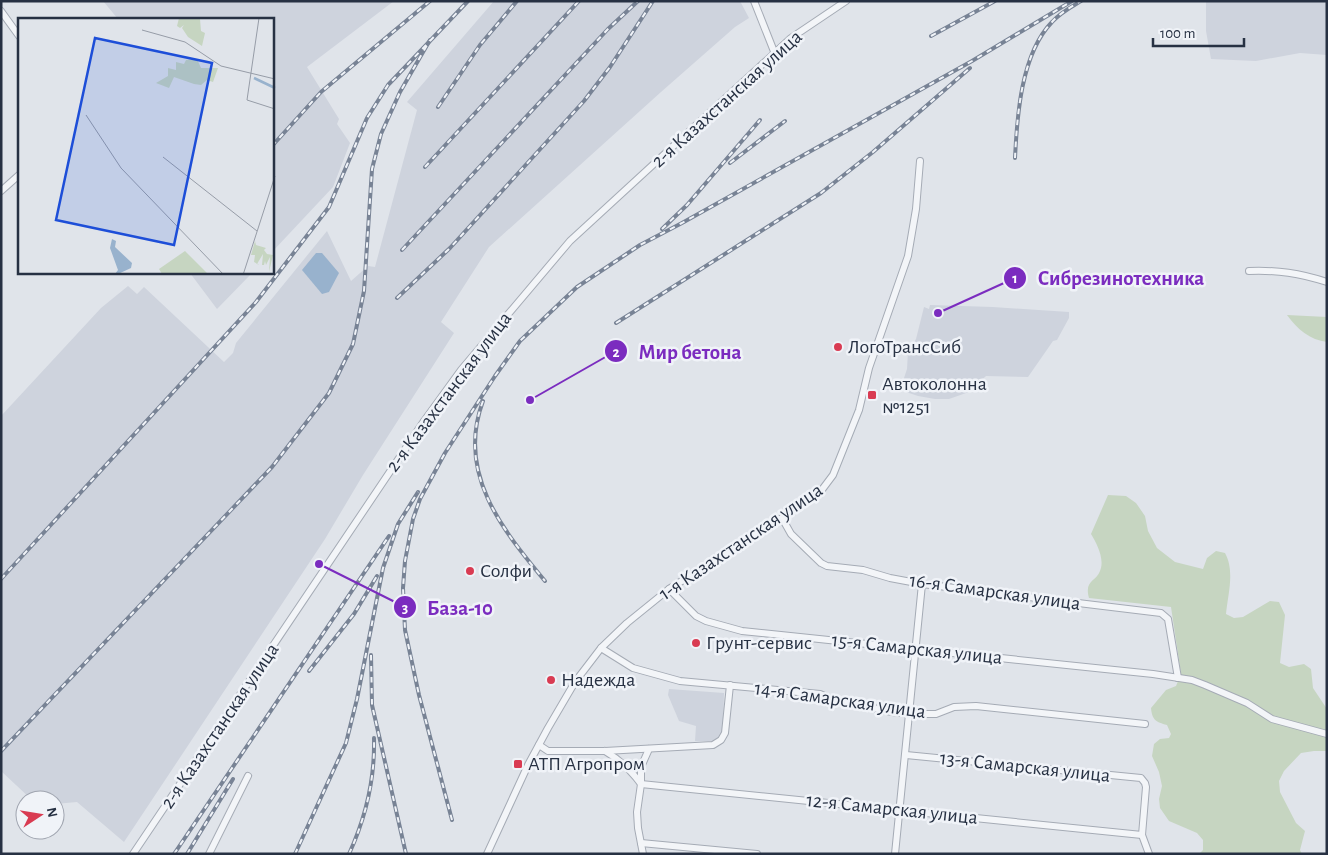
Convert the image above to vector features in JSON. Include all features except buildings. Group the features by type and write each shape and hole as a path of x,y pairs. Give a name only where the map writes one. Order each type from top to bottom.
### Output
{"street":[{"path":"754,1 776,54"},
{"name":"2-я Казахстанская улица","path":"133,854 424,421 461,370 570,241 776,54 791,38 846,1"},
{"path":"1,11 18,35"},
{"name":"1-я Казахстанская улица","path":"486,854 539,745 575,682 601,648 668,589 782,518 828,484 837,467 859,410 869,368 908,256 916,209 920,161"},
{"path":"1,192 18,176"},
{"path":"1249,271 1278,270 1301,274 1327,282"},
{"name":"16-я Самарская улица","path":"782,518 791,534 822,564 827,566 864,570 890,578 922,584 1161,613 1168,619 1178,678"},
{"path":"895,854 917,650 922,584"},
{"name":"15-я Самарская улица","path":"668,589 696,616 706,621 742,630 1178,678 1205,685 1247,704 1272,719 1327,734"},
{"name":"14-я Самарская улица","path":"601,648 633,668 680,681 820,694 831,699 892,712 936,714 954,707 976,706 1145,724"},
{"path":"539,745 548,751 605,751 713,744 721,740 725,733 730,685"},
{"path":"643,854 637,812 641,784 641,767 649,749"},
{"path":"605,751 619,760 641,784"},
{"name":"13-я Самарская улица","path":"906,755 1143,780 1146,787 1145,820 1142,835"},
{"path":"209,854 248,776"},
{"name":"12-я Самарская улица","path":"641,784 1142,835"},
{"path":"1142,835 1149,854"},
{"path":"641,843 757,854"}],"shaded area":[{"path":"103,1 394,1 307,67 339,119 337,124 350,143 333,187 274,250 274,18 117,18"},
{"path":"494,1 740,1 749,18 735,27 661,92 489,247 441,322 454,333 363,475 325,539 124,842 77,802 65,803 65,790 21,790 1,771 1,416 101,308 128,286 137,294 144,287 224,362 233,353 236,343 327,231 351,281 368,266 375,267 417,110 407,102"},
{"path":"1206,1 1327,1 1327,55 1300,53 1256,61 1211,59 1206,31"},
{"path":"191,274 251,274 217,309"},
{"path":"930,305 1069,312 1069,318 1057,340 1053,341 1028,377 986,376 969,392 949,399 935,399 900,390 907,369 908,352 916,339 924,307 929,309"},
{"path":"669,689 724,693 723,732 720,738 713,741 695,741 696,726 679,721 668,695"}],"green space":[{"path":"1287,315 1327,317 1327,342 1315,339 1304,333"},
{"path":"1108,495 1126,496 1136,503 1145,516 1148,531 1157,548 1175,562 1203,569 1207,558 1216,551 1225,553 1230,567 1226,614 1234,618 1243,617 1270,601 1279,602 1285,615 1280,663 1289,667 1304,664 1311,669 1313,688 1327,709 1327,751 1301,753 1284,771 1279,781 1280,792 1296,823 1305,831 1300,850 1302,854 1199,854 1203,850 1203,840 1197,833 1169,821 1160,808 1159,799 1162,786 1159,772 1152,756 1154,744 1160,739 1169,738 1171,734 1167,725 1154,718 1151,708 1166,690 1176,686 1181,674 1171,607 1089,598 1089,584 1098,575 1102,562 1098,547 1091,534"}],"water":[{"path":"316,253 322,253 339,273 329,292 322,294 302,270"}],"railway":[{"path":"274,144 321,92 430,1"},
{"path":"1,579 256,302 329,207 367,118 388,85 468,1"},
{"path":"438,107 480,45 517,1"},
{"path":"425,167 579,1"},
{"path":"402,250 608,29 638,1"},
{"path":"397,298 450,248 584,101 610,67 653,1"},
{"path":"931,36 995,1"},
{"path":"452,820 419,695 405,630 403,588 405,561 413,519 420,499 445,453 520,341 577,287 640,245 972,61 1072,1"},
{"path":"1015,158 1019,105 1027,68 1033,51 1052,22 1081,1"},
{"path":"1,751 272,467 329,393 353,344 364,291 372,169 381,134 400,92 430,40"},
{"path":"616,323 821,193 873,152 970,68"},
{"path":"662,229 687,205 760,120"},
{"path":"730,163 785,121"},
{"path":"483,401 476,427 475,452 479,476 499,520 545,581"},
{"path":"295,854 346,743 357,699 383,568 398,524 418,492"},
{"path":"174,854 389,536"},
{"path":"309,671 354,614 377,576"},
{"path":"371,655 372,705 406,854"},
{"path":"349,854 365,812 373,768 374,738"},
{"path":"187,854 233,779"}],"place":[{"name":"Сибрезинотехника","path":"938,313"},
{"name":"ЛогоТрансСиб","path":"838,347"},
{"name":"Автоколонна №1251","path":"872,395"},
{"name":"Мир бетона","path":"530,400"},
{"name":"База-10","path":"319,564"},
{"name":"Солфи","path":"470,571"},
{"name":"Грунт-сервис","path":"696,643"},
{"name":"Надежда","path":"551,680"},
{"name":"АТП Агропром","path":"518,764"}]}
